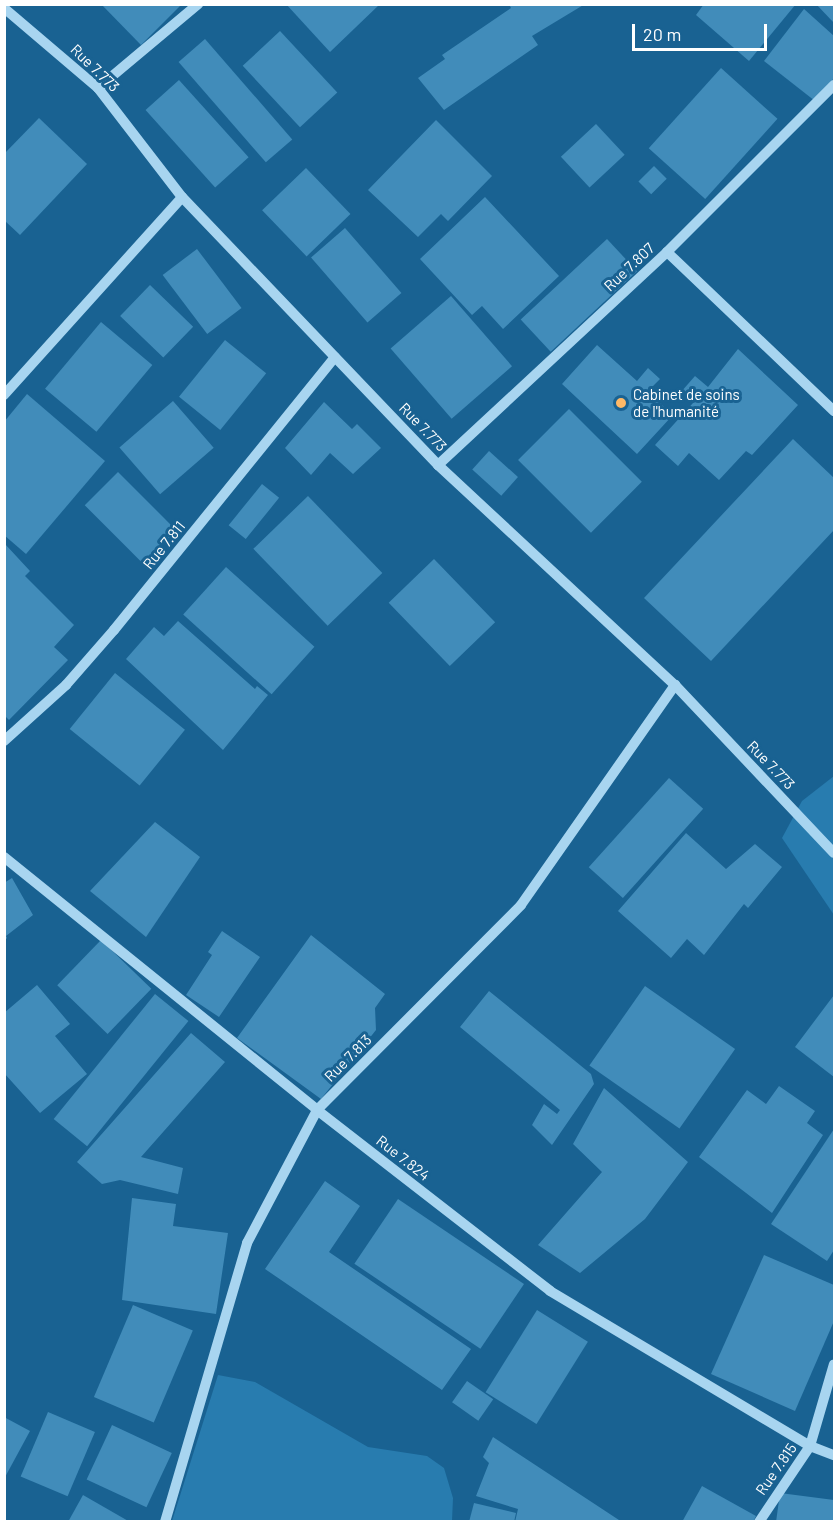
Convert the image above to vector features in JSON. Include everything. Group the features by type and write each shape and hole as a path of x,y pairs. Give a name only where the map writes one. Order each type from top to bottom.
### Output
{"street":[{"path":"98,88 198,4"},
{"name":"Rue 7.773","path":"4,8 98,88 182,197 438,465 675,686 834,853"},
{"name":"Rue 7.807","path":"438,465 667,252 834,85"},
{"path":"4,395 182,197"},
{"path":"667,252 834,411"},
{"name":"Rue 7.811","path":"4,741 66,685 114,630 335,357"},
{"name":"Rue 7.813","path":"165,1521 248,1243 317,1110 521,905 675,686"},
{"name":"Rue 7.824","path":"4,857 317,1110 549,1291 810,1446 834,1455"},
{"name":"Rue 7.815","path":"759,1521 810,1446 834,1364"}],"shaded area":[{"path":"834,776 834,915 782,838 802,801"},
{"path":"218,1375 255,1382 368,1447 427,1456 444,1468 453,1498 452,1521 172,1521"}],"building":[{"path":"101,4 182,4 141,45"},
{"path":"286,4 380,4 330,52"},
{"path":"509,4 585,4 532,36 538,45 444,110 418,78 445,59 442,55 511,8"},
{"path":"704,4 796,4 749,61 696,15"},
{"path":"816,4 834,4 834,23"},
{"path":"804,9 834,36 834,78 815,101 764,61"},
{"path":"280,31 337,92 300,127 243,66"},
{"path":"205,39 292,139 266,162 179,62"},
{"path":"721,68 777,119 705,199 649,148"},
{"path":"179,80 249,157 215,187 146,110"},
{"path":"39,118 87,164 20,235 4,220 4,154"},
{"path":"436,120 492,176 448,221 441,214 418,237 368,190"},
{"path":"596,124 625,155 590,187 561,157"},
{"path":"654,166 667,179 651,194 638,182"},
{"path":"306,168 350,214 307,256 262,210"},
{"path":"485,197 559,276 503,329 482,306 472,315 420,259"},
{"path":"345,228 401,293 367,322 311,258"},
{"path":"607,239 637,271 551,352 521,319"},
{"path":"197,249 242,308 207,334 163,275"},
{"path":"150,285 193,327 163,358 120,316"},
{"path":"451,296 512,366 452,419 391,348"},
{"path":"101,322 152,365 96,432 45,389"},
{"path":"225,340 266,373 220,430 179,397"},
{"name":"Cabinet de soins de l'humanité","path":"597,345 637,381 648,368 660,379 649,390 672,416 637,454 562,384"},
{"path":"738,349 798,405 752,455 746,451 719,480 689,453 678,466 655,445 693,403 681,392 695,376 708,387"},
{"path":"27,394 105,461 26,554 4,535 4,422"},
{"path":"173,401 214,448 160,494 119,448"},
{"path":"324,402 352,429 357,424 381,448 353,474 330,453 311,475 285,448"},
{"path":"569,409 642,482 591,533 518,460"},
{"path":"793,439 834,478 834,530 711,661 644,598"},
{"path":"489,451 518,477 501,496 472,470"},
{"path":"118,472 177,531 143,564 85,505"},
{"path":"262,484 279,498 246,539 229,525"},
{"path":"308,496 382,573 328,626 253,549"},
{"path":"5,544 30,571 25,576 74,625 54,647 68,660 9,720 5,716"},
{"path":"434,559 495,622 450,666 389,603"},
{"path":"226,567 314,647 272,694 183,615"},
{"path":"178,621 255,689 257,686 268,695 223,750 126,659 154,627 164,636"},
{"path":"115,673 185,730 140,786 70,729"},
{"path":"669,778 703,809 623,898 589,867"},
{"path":"155,822 200,857 146,937 90,891"},
{"path":"686,833 726,869 755,844 782,867 748,908 744,904 704,955 687,939 671,958 618,911"},
{"path":"12,878 33,915 6,936 4,941 4,883"},
{"path":"222,931 260,957 219,1017 186,995 212,955 208,952"},
{"path":"311,935 385,994 375,1008 376,1030 321,1099 237,1038"},
{"path":"101,940 151,989 108,1034 57,985"},
{"path":"37,985 70,1024 55,1036 87,1074 40,1113 4,1073 4,1013"},
{"path":"645,986 735,1049 679,1129 589,1065"},
{"path":"489,991 591,1074 594,1084 552,1145 532,1125 544,1104 557,1114 560,1110 460,1027"},
{"path":"155,994 188,1021 87,1146 54,1119"},
{"path":"834,995 834,1077 795,1047"},
{"path":"191,1033 225,1062 141,1157 183,1168 178,1194 120,1180 102,1184 77,1162"},
{"path":"779,1086 815,1111 807,1123 823,1135 772,1213 699,1157 747,1090 766,1104"},
{"path":"604,1088 688,1162 645,1219 580,1273 538,1245 602,1172 573,1144"},
{"path":"834,1129 834,1250 827,1261 771,1224"},
{"path":"325,1181 360,1206 329,1252 471,1349 442,1390 265,1269"},
{"path":"132,1198 176,1204 173,1226 228,1233 216,1314 122,1300"},
{"path":"398,1199 524,1284 480,1349 354,1264"},
{"path":"764,1255 834,1285 834,1321 795,1411 711,1374"},
{"path":"133,1305 193,1330 154,1422 94,1397"},
{"path":"537,1310 588,1342 536,1424 486,1392"},
{"path":"467,1381 493,1399 478,1421 452,1402"},
{"path":"48,1412 95,1432 68,1496 21,1476"},
{"path":"4,1417 30,1431 4,1479"},
{"path":"112,1425 172,1453 146,1507 87,1479"},
{"path":"493,1437 622,1522 515,1522 518,1509 476,1496 489,1463 483,1457"},
{"path":"702,1486 756,1516 753,1522 682,1522"},
{"path":"780,1493 834,1500 834,1522 776,1522"},
{"path":"83,1495 130,1522 68,1522"},
{"path":"474,1503 516,1513 514,1522 469,1522"}],"place":[{"name":"Cabinet de soins de l'humanité","path":"621,403"}]}
